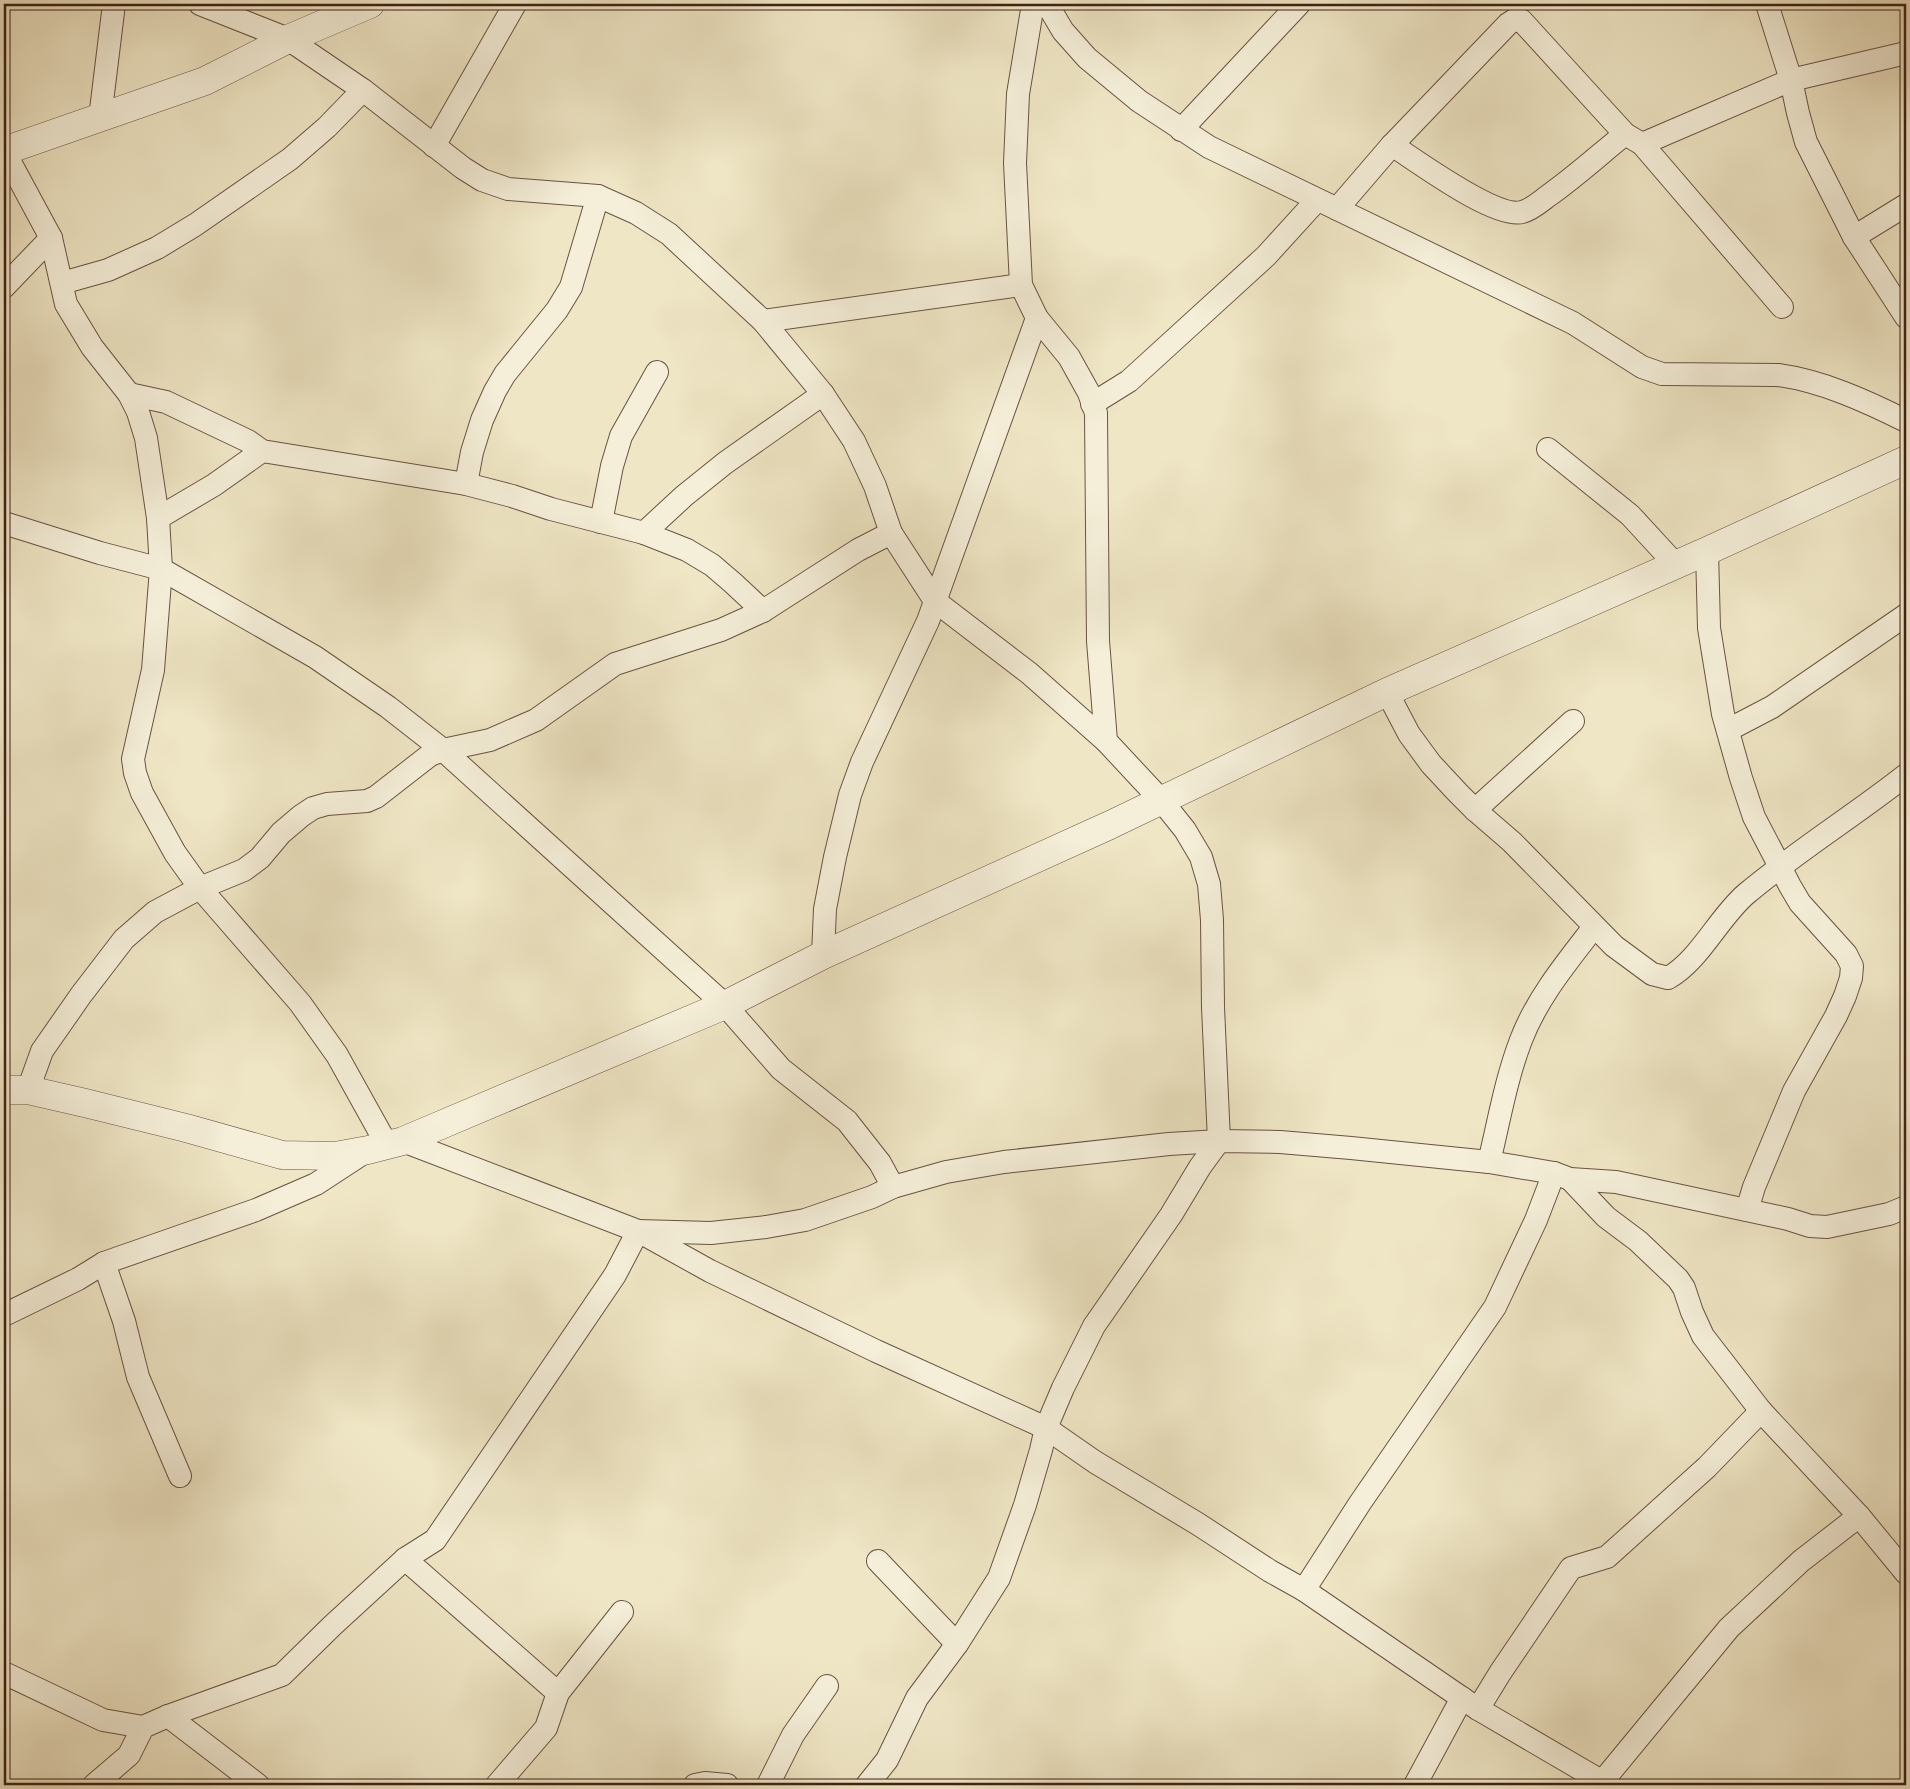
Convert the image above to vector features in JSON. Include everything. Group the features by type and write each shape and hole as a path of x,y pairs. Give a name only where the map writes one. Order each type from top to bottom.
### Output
{"street":[{"path":"100,118 114,4"},
{"path":"200,4 288,39 363,90 434,146 482,180 508,189 598,196 636,213 669,234 763,321 823,394 854,441 875,486 891,534 935,601 1029,672 1106,741 1161,800 1185,830 1201,858 1209,884 1212,920 1213,1007 1219,1141 1200,1167 1171,1215 1094,1326 1063,1388 1046,1428 1042,1450 1026,1505 1000,1578 957,1644 917,1698 887,1760 867,1785"},
{"path":"370,4 288,39 205,80 4,151 51,238 66,304 92,347 129,394 138,412 146,438 158,518 161,569 153,670 133,759 135,773 142,793 175,853 200,888 300,1003 337,1055 386,1146"},
{"path":"434,146 516,4"},
{"path":"1033,4 1018,94 1015,163 1021,285 1037,318 1069,357 1089,393 1096,413 1098,641 1106,741"},
{"path":"1047,4 1063,31 1087,58 1139,100 1181,130 1209,147 1573,323 1642,366 1662,374 1778,375 1797,378 1871,404 1906,421"},
{"path":"1181,130 1299,4"},
{"path":"1766,4 1791,80 1806,142 1854,237 1906,317"},
{"path":"1092,404 1129,381 1259,263 1327,205 1392,145 1508,24 1516,19 1525,22 1633,139 1782,307"},
{"path":"1392,145 1475,199 1503,210 1514,213 1522,212 1536,205 1633,139 1791,80 1906,53"},
{"path":"62,283 108,270 157,248 195,225 290,159 327,127 363,90"},
{"path":"466,484 477,436 495,391 505,374 557,310 571,287 598,196"},
{"path":"1854,237 1906,205"},
{"path":"4,287 51,238"},
{"path":"763,321 1021,285"},
{"path":"823,955 825,909 850,795 862,762 928,621 1037,318"},
{"path":"601,522 612,466 621,436 657,372"},
{"path":"129,394 166,402 248,441 262,451 466,484 644,533 687,550 712,565 763,611"},
{"path":"644,533 684,496 725,463 823,394"},
{"path":"1548,449 1630,516 1676,565"},
{"path":"158,518 214,485 262,451"},
{"path":"4,1315 78,1279 104,1263 256,1210 316,1184 386,1146 725,1005 823,955 1161,800 1387,692 1707,552 1906,460"},
{"path":"4,523 100,553 161,569 315,657 388,707 444,750 725,1005 781,1068 848,1121 880,1162 893,1188"},
{"path":"891,534 858,550 763,611 721,630 615,664 536,720 490,740 430,755 396,783 367,801 327,804 313,808 281,833 260,858 244,870 200,888 154,912 124,939 81,995 16,1090 186,1128 282,1155 335,1156 386,1146 477,1168 638,1231 710,1271 884,1354 1046,1428 1095,1462 1198,1524 1270,1571 1304,1590 1470,1704 1605,1784 1730,1628 1800,1561 1858,1516"},
{"path":"1707,552 1709,628 1723,714 1754,817 1779,867 1800,903 1846,954 1852,966 1851,978 1836,1016 1794,1091 1754,1187 1747,1210"},
{"path":"1728,730 1772,707 1906,616"},
{"path":"1387,692 1409,734 1425,756 1475,810 1512,842 1614,946 1652,974 1668,978 1676,974 1744,896 1779,867 1906,775"},
{"path":"1475,810 1573,721"},
{"path":"1489,1162 1521,1040 1548,988 1594,927"},
{"path":"638,1231 711,1233 766,1227 805,1220 893,1188 946,1172 1004,1162 1168,1144 1219,1141 1280,1142 1489,1162 1562,1176 1616,1182 1747,1210 1810,1226 1827,1227 1889,1214 1906,1207"},
{"path":"1562,1176 1606,1216 1638,1241 1678,1279 1684,1288 1702,1336 1761,1411 1858,1516 1906,1573"},
{"path":"1304,1590 1360,1503 1495,1307 1536,1220 1562,1176"},
{"path":"4,1673 103,1720 142,1727 282,1675 405,1559 435,1540 615,1275 638,1231"},
{"path":"104,1263 124,1321 138,1377 180,1476"},
{"path":"1415,1785 1470,1704 1571,1568 1607,1556 1699,1474 1761,1411"},
{"path":"405,1559 558,1693"},
{"path":"878,1561 957,1644"},
{"path":"500,1785 546,1728 558,1693 622,1612"},
{"path":"768,1785 793,1735 827,1686"},
{"path":"168,1716 258,1785"},
{"path":"94,1785 129,1755 142,1727"},
{"path":"695,1785 705,1783 727,1785"}]}
